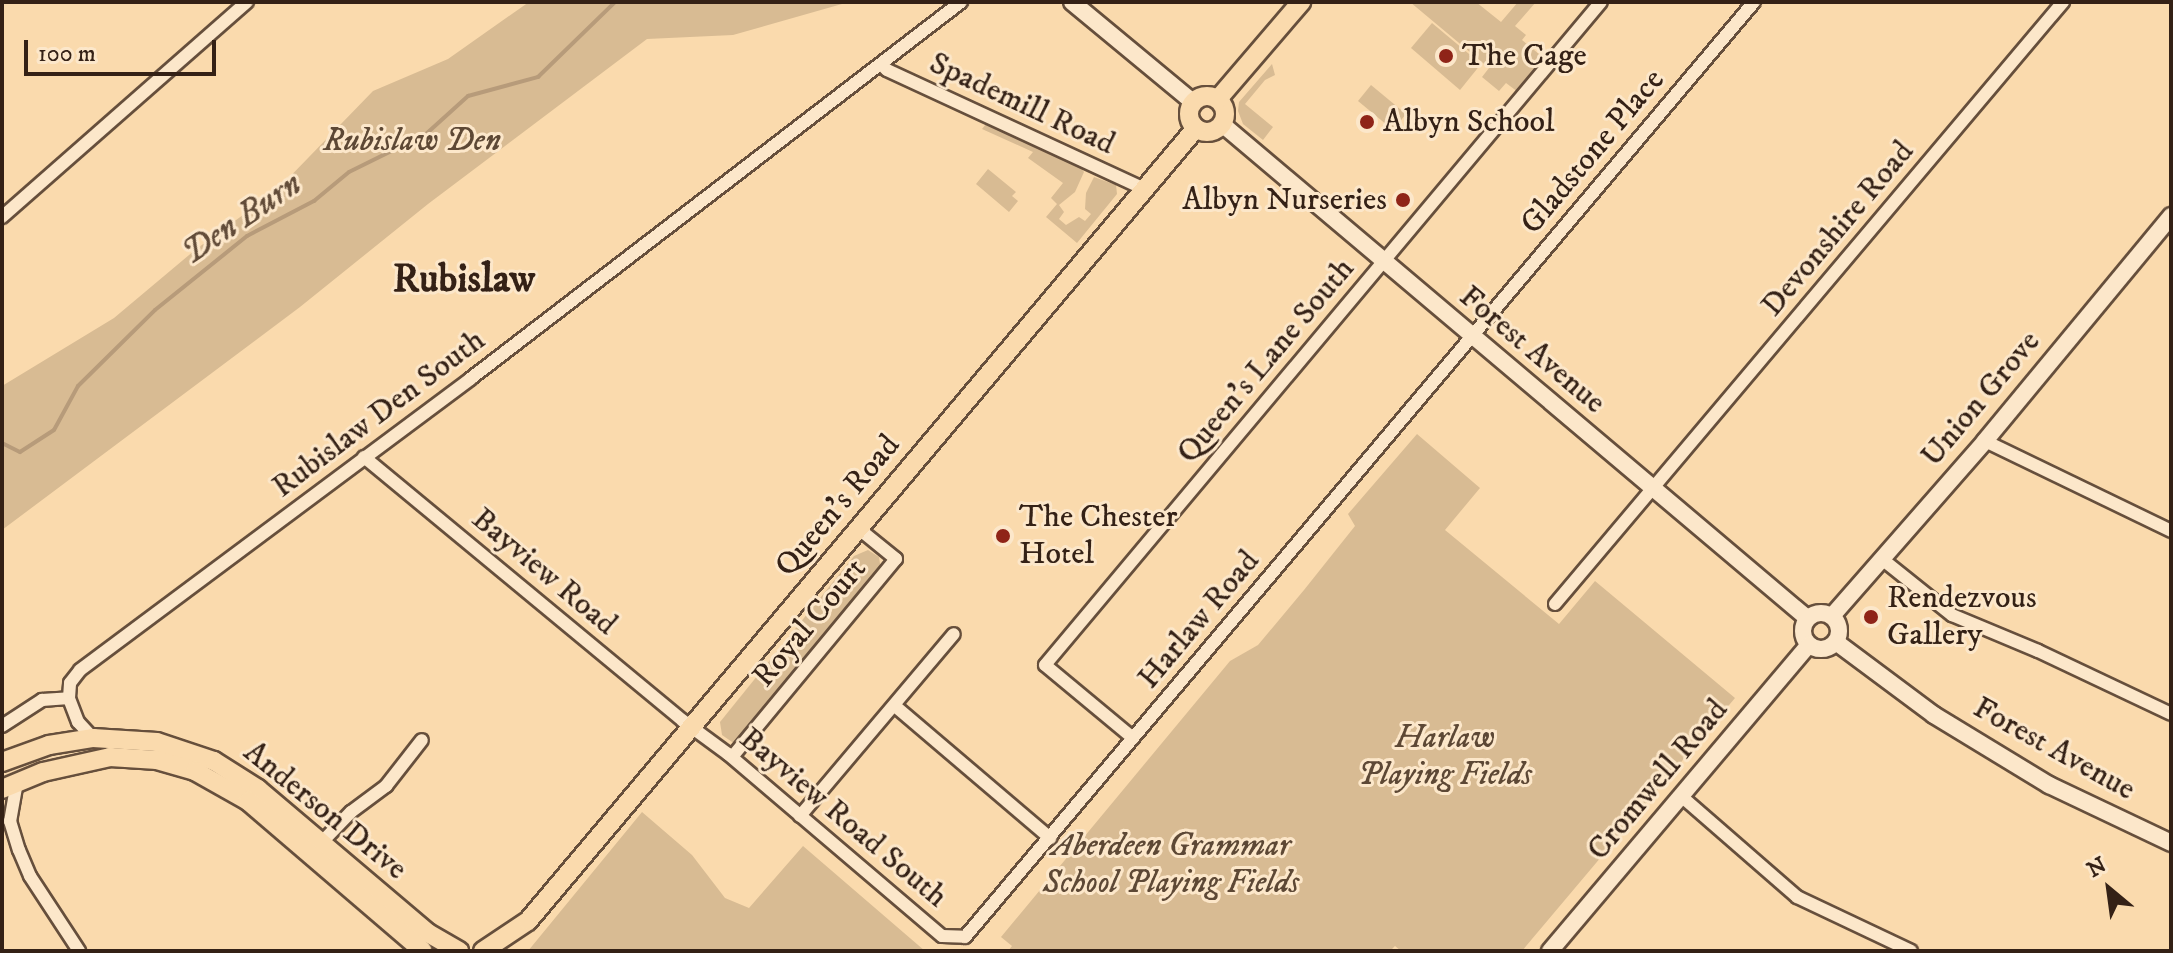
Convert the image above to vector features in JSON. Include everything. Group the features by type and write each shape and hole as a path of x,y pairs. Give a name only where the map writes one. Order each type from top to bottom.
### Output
{"main road":[{"path":"1218,99 1301,2"},
{"path":"1203,96 1218,99 1225,114 1222,124 1210,131 1196,128 1189,115 1193,102 1203,96"},
{"name":"Queen's Road","path":"514,951 527,923 1196,128"},
{"name":"Anderson Drive","path":"2,762 49,745 93,738 157,742 214,761 258,789 428,933 459,951"},
{"name":"Anderson Drive","path":"9,786 71,763 110,757 157,760 195,771 248,801 423,951"},
{"name":"Queen's Road","path":"483,951 527,923"}],"street":[{"path":"2,217 247,2"},
{"name":"Rubislaw Den South","path":"69,698 70,683 80,670 961,2"},
{"name":"Queen's Lane South","path":"1133,738 1045,665 1601,2"},
{"name":"Gladstone Place","path":"1473,337 1754,2"},
{"name":"Devonshire Road","path":"1555,604 2063,2"},
{"path":"1083,5 1193,102"},
{"name":"Spademill Road","path":"881,64 901,77 1144,189"},
{"name":"Forest Avenue","path":"1222,124 1807,618"},
{"name":"Union Grove","path":"1832,616 1985,441 2171,216"},
{"name":"Harlaw Road","path":"965,937 1473,337"},
{"path":"1985,441 2171,531"},
{"name":"Bayview Road","path":"364,457 692,727"},
{"name":"Royal Court","path":"732,757 896,559 858,528"},
{"path":"1882,559 1952,615 2038,651 2171,714"},
{"path":"1822,612 1832,616 1839,626 1836,642 1820,649 1809,645 1803,635 1807,618 1822,612"},
{"path":"800,816 954,634"},
{"name":"Forest Avenue","path":"1836,642 1934,715 2024,769 2171,843"},
{"name":"Cromwell Road","path":"1550,951 1809,645"},
{"path":"2,726 42,700 69,698 83,731 93,738"},
{"path":"895,706 1050,838"},
{"name":"Bayview Road South","path":"692,727 732,757 942,936 965,937"},
{"path":"322,842 351,812 386,786 422,740"},
{"path":"9,786 10,821 30,876 79,951"},
{"path":"1681,796 1797,897 1911,951"},
{"path":"4,857 19,850"}],"green space":[{"name":"Rubislaw Den","path":"529,2 849,2 733,35 647,39 428,204 300,307 2,530 2,386 114,318 195,250 276,191 373,91 448,59"},
{"path":"1410,2 1476,2 1501,22 1518,2 1536,2 1515,26 1526,35 1522,40 1545,59 1518,92 1506,83 1499,91 1482,77 1489,68"},
{"name":"The Cage","path":"1432,23 1481,64 1460,90 1411,48"},
{"path":"1272,64 1275,75 1265,80 1245,104 1273,127 1263,140 1243,124 1238,111 1239,102"},
{"path":"1371,85 1406,114 1393,130 1358,101"},
{"path":"986,124 1081,168 1084,172 1075,192 1059,205 1064,212 1059,219 1066,225 1079,217 1085,221 1091,214 1085,209 1086,193 1094,177 1116,185 1117,194 1077,243 1046,217 1057,204 1051,198 1063,183 1028,158 1033,152 982,129"},
{"path":"988,169 1016,192 1012,196 1018,201 1009,212 976,184"},
{"name":"Harlaw Playing Fields","path":"1417,434 1480,488 1445,530 1559,624 1595,581 1735,698 1522,951 1401,951 1395,946 1390,951 1008,951 1012,946 1001,937 1230,661 1258,645 1304,590 1355,526 1348,514"},
{"path":"868,550 879,557 881,570 735,744 722,735 720,722 854,556"},
{"path":"642,812 692,855 725,898 749,908 803,846 925,951 528,951"}],"waterway":[{"name":"Den Burn","path":"2,443 20,452 54,430 78,386 155,310 247,236 314,201 349,172 426,134 468,96 538,77 615,2"}],"place":[{"name":"The Cage","path":"1446,56"},
{"name":"Albyn School","path":"1367,122"},
{"name":"Albyn Nurseries","path":"1403,200"},
{"name":"The Chester Hotel","path":"1003,536"},
{"name":"Rendezvous Gallery","path":"1871,617"}],"district":[{"name":"Rubislaw","path":"464,280"}],"park label":[{"name":"Aberdeen Grammar School Playing Fields","path":"1171,866"}]}
